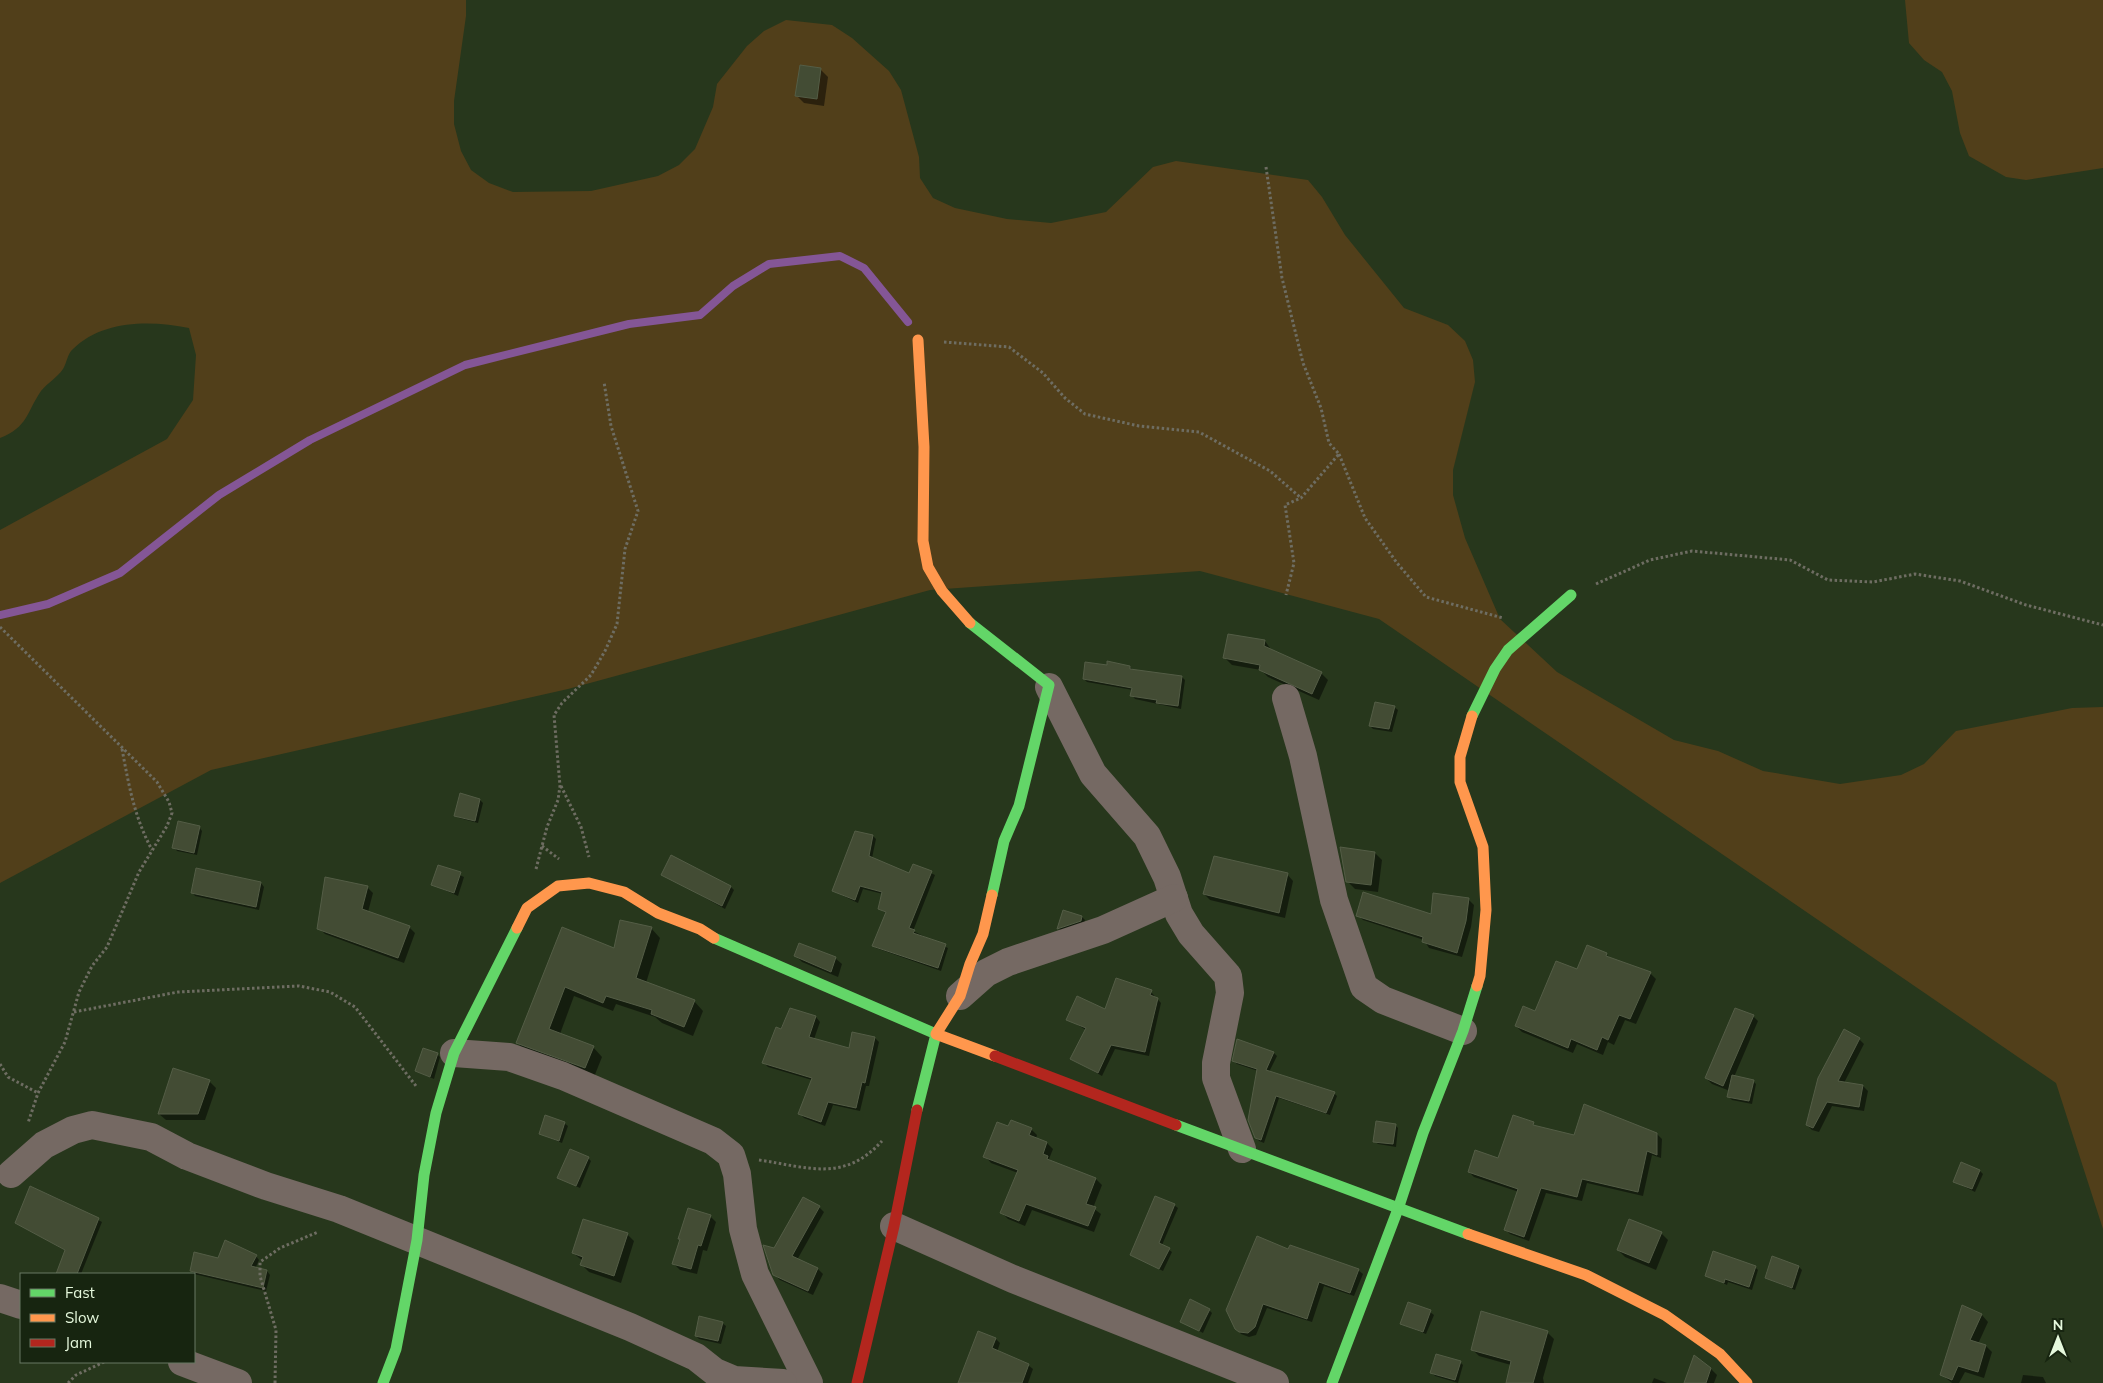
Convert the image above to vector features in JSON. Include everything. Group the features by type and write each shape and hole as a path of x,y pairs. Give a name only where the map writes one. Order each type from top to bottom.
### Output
{"street":[{"path":"918,340 924,447 923,541 928,567 942,591 968,621 1047,682 1093,774 1147,836 1168,877 1179,914 1191,934 1228,976 1230,983 1216,1063 1216,1078 1242,1149"},
{"path":"1332,1383 1398,1209 1423,1133 1463,1031 1480,976 1486,910 1483,846 1460,782 1460,757 1469,722 1495,669 1508,650 1571,595"},
{"path":"857,1383 894,1226 919,1100 936,1034 960,996 970,964 983,934 1004,841 1019,806 1038,722 1049,687"},
{"path":"1286,698 1303,756 1334,900 1364,987 1383,1000 1463,1031"},
{"path":"383,1383 396,1349 417,1240 424,1176 436,1113 454,1053 527,908 558,886 588,883 624,892 658,913 700,929 711,937 936,1034 1398,1209 1586,1275 1665,1315 1720,1354 1748,1383"},
{"path":"960,996 986,973 1008,962 1103,930 1174,898"},
{"path":"454,1053 509,1058 563,1076 713,1141 731,1155 737,1174 743,1229 755,1274 809,1383"},
{"path":"11,1174 44,1145 73,1130 92,1124 151,1137 187,1156 339,1209 630,1327 696,1357 715,1372 734,1380 782,1383"},
{"path":"894,1226 1013,1279 1275,1383"},
{"path":"0,1298 20,1305"},
{"path":"185,1363 238,1383"}],"path":[{"path":"1266,167 1282,278 1303,363 1321,408 1329,443 1340,454 1365,518 1396,562 1426,597 1500,619 1510,616"},
{"path":"918,340 1009,347 1043,373 1065,398 1085,414 1138,426 1199,432 1270,471 1301,498"},
{"path":"527,908 547,827 558,800 560,786 554,715 562,703 591,676 617,624 625,549 638,511 611,426 604,382"},
{"path":"1286,595 1294,563 1285,505 1301,498 1340,454"},
{"path":"1571,595 1650,560 1692,551 1790,560 1828,580 1873,582 1915,574 1960,581 2026,605 2103,625"},
{"path":"0,627 157,782 169,802 172,813 168,826 139,872 107,947 92,966 79,992 65,1042 38,1093 26,1129"},
{"path":"122,749 130,794 139,825 152,850"},
{"path":"560,786 581,827 590,861 588,883"},
{"path":"73,1012 178,992 299,986 330,992 355,1006 436,1113"},
{"path":"0,1064 8,1077 38,1093"},
{"path":"731,1155 805,1169 829,1170 852,1165 874,1150 887,1136"},
{"path":"275,1383 276,1330 260,1276 260,1262 280,1248 319,1232"},
{"path":"68,1383 76,1374 102,1363"}],"shaded area":[{"path":"0,0 466,0 466,16 454,101 454,124 461,151 471,170 489,183 513,192 591,191 658,176 679,165 695,149 713,107 717,84 747,46 764,31 786,20 832,25 852,38 889,71 901,90 919,157 920,178 933,198 955,208 1007,219 1051,223 1106,212 1153,167 1176,161 1308,180 1322,197 1345,235 1404,308 1448,325 1465,341 1473,360 1475,382 1453,470 1453,495 1465,538 1500,619 1557,672 1674,740 1718,751 1763,771 1840,784 1901,775 1924,764 1956,731 2072,708 2103,707 2103,1229 2056,1083 1379,619 1200,571 930,590 568,689 211,770 0,883 0,530 167,439 193,400 196,355 189,328 143,323 98,332 85,339 71,351 63,369 41,391 21,424 9,434 0,438"},
{"path":"1905,0 2103,0 2103,168 2026,180 2006,177 1969,156 1960,133 1952,91 1942,72 1924,60 1909,43"}],"building":[{"path":"800,65 821,68 817,99 795,96"},
{"path":"1228,634 1265,640 1264,646 1322,672 1312,694 1259,670 1260,665 1223,658"},
{"path":"1107,661 1130,666 1130,669 1182,676 1178,706 1156,703 1157,700 1130,696 1132,688 1083,679 1085,662 1107,665"},
{"path":"1375,702 1395,706 1389,729 1369,726"},
{"path":"460,793 480,799 475,821 454,816"},
{"path":"178,821 200,826 194,853 172,848"},
{"path":"855,831 873,835 869,856 909,873 913,864 932,871 909,928 915,930 913,933 946,944 938,968 872,946 886,912 878,909 882,892 860,886 855,900 832,891"},
{"path":"1340,847 1375,852 1371,885 1346,882"},
{"path":"671,855 731,886 722,906 661,875"},
{"path":"1214,856 1288,873 1279,913 1203,894"},
{"path":"438,865 461,872 454,893 431,885"},
{"path":"196,868 261,882 256,907 191,893"},
{"path":"325,877 368,886 362,909 410,926 398,958 317,929"},
{"path":"1363,892 1431,914 1433,893 1469,898 1466,921 1457,953 1422,942 1423,937 1356,916"},
{"path":"1063,910 1082,916 1081,921 1057,929"},
{"path":"620,920 652,927 636,978 695,1000 684,1027 651,1014 652,1010 606,996 603,1003 565,987 549,1029 594,1046 585,1068 516,1043 562,927 614,948"},
{"path":"799,943 836,957 831,972 794,956"},
{"path":"1587,945 1607,953 1606,956 1651,972 1630,1019 1619,1015 1608,1040 1602,1037 1597,1050 1571,1039 1568,1048 1515,1026 1523,1006 1535,1011 1556,961 1577,969"},
{"path":"1116,978 1152,990 1150,995 1158,998 1145,1052 1111,1045 1098,1073 1070,1059 1086,1028 1066,1020 1077,996 1105,1009"},
{"path":"790,1008 816,1016 809,1037 849,1048 852,1032 875,1037 865,1083 862,1082 856,1108 828,1102 821,1122 798,1114 812,1078 762,1063 776,1027 781,1029"},
{"path":"1735,1008 1754,1015 1723,1086 1705,1078"},
{"path":"1844,1029 1860,1038 1838,1081 1863,1085 1859,1107 1827,1102 1813,1128 1806,1125 1818,1078"},
{"path":"1237,1039 1274,1052 1266,1070 1335,1092 1326,1113 1276,1096 1261,1140 1255,1138 1248,1120 1257,1069 1232,1061"},
{"path":"423,1048 438,1053 430,1077 415,1071"},
{"path":"173,1068 210,1080 198,1114 158,1114"},
{"path":"1732,1075 1754,1080 1749,1101 1727,1097"},
{"path":"1584,1104 1657,1133 1657,1155 1647,1151 1638,1192 1582,1179 1577,1197 1541,1188 1524,1237 1504,1230 1518,1189 1468,1172 1475,1150 1498,1158 1513,1115 1534,1122 1533,1125 1574,1135"},
{"path":"545,1115 565,1122 559,1141 539,1134"},
{"path":"1011,1120 1032,1128 1029,1135 1047,1142 1043,1154 1048,1156 1047,1159 1096,1178 1086,1204 1096,1207 1088,1226 1026,1204 1019,1221 1000,1213 1018,1170 983,1157 997,1122 1008,1126"},
{"path":"1376,1121 1396,1124 1393,1144 1373,1142"},
{"path":"570,1149 589,1157 576,1186 557,1178"},
{"path":"1961,1162 1980,1170 1972,1189 1953,1182"},
{"path":"30,1186 99,1218 77,1273 56,1273 65,1250 15,1223"},
{"path":"1155,1196 1175,1204 1159,1243 1170,1248 1159,1269 1130,1255"},
{"path":"803,1197 820,1206 792,1256 818,1268 808,1291 773,1275 763,1245 774,1248"},
{"path":"688,1208 711,1215 701,1246 698,1245 691,1269 672,1264"},
{"path":"583,1219 628,1233 614,1276 580,1265 583,1257 572,1253"},
{"path":"1629,1219 1662,1232 1649,1263 1617,1250"},
{"path":"1257,1236 1288,1249 1290,1245 1359,1269 1350,1293 1319,1282 1307,1319 1263,1304 1255,1327 1248,1333 1239,1332 1235,1329 1226,1310"},
{"path":"225,1240 257,1255 251,1266 267,1270 263,1288 190,1271 194,1252 218,1258"},
{"path":"1713,1251 1756,1266 1749,1287 1725,1279 1724,1283 1705,1276"},
{"path":"1772,1256 1799,1266 1792,1288 1765,1278"},
{"path":"1190,1299 1210,1309 1199,1331 1180,1322"},
{"path":"1408,1302 1431,1310 1423,1332 1400,1324"},
{"path":"1962,1305 1982,1314 1970,1340 1986,1345 1978,1372 1958,1366 1952,1380 1940,1375"},
{"path":"1481,1311 1548,1331 1533,1383 1506,1383 1511,1361 1471,1350"},
{"path":"699,1316 723,1322 718,1341 695,1336"},
{"path":"978,1331 996,1338 992,1348 1029,1364 1022,1383 958,1383"},
{"path":"1436,1354 1461,1361 1455,1380 1430,1373"},
{"path":"1694,1355 1711,1368 1706,1383 1684,1383"}],"waterway":[{"path":"0,615 48,604 120,573 219,495 310,440 465,365 629,324 700,315 733,286 769,264 840,256 864,268 908,322"}],"traffic: fast":[{"path":"1472,716 1495,669 1508,650 1571,595"},
{"path":"970,623 1049,685 1019,806 1004,841 992,895"},
{"path":"383,1383 396,1349 417,1240 424,1175 436,1113 454,1053 517,928"},
{"path":"714,938 936,1034 917,1110"},
{"path":"1332,1383 1398,1209 1423,1133 1463,1031 1477,986"},
{"path":"1176,1125 1468,1234"}],"traffic: slow":[{"path":"918,340 924,447 923,541 928,567 942,591 970,623"},
{"path":"1472,716 1460,757 1460,782 1483,847 1486,910 1480,976 1477,986"},
{"path":"517,928 527,908 558,886 589,883 624,892 658,913 700,929 714,938"},
{"path":"992,895 983,934 970,964 960,996 936,1034 995,1056"},
{"path":"1468,1234 1586,1275 1665,1315 1720,1354 1747,1383"}],"traffic: jam":[{"path":"995,1056 1176,1125"},
{"path":"857,1383 894,1226 917,1110"}]}
